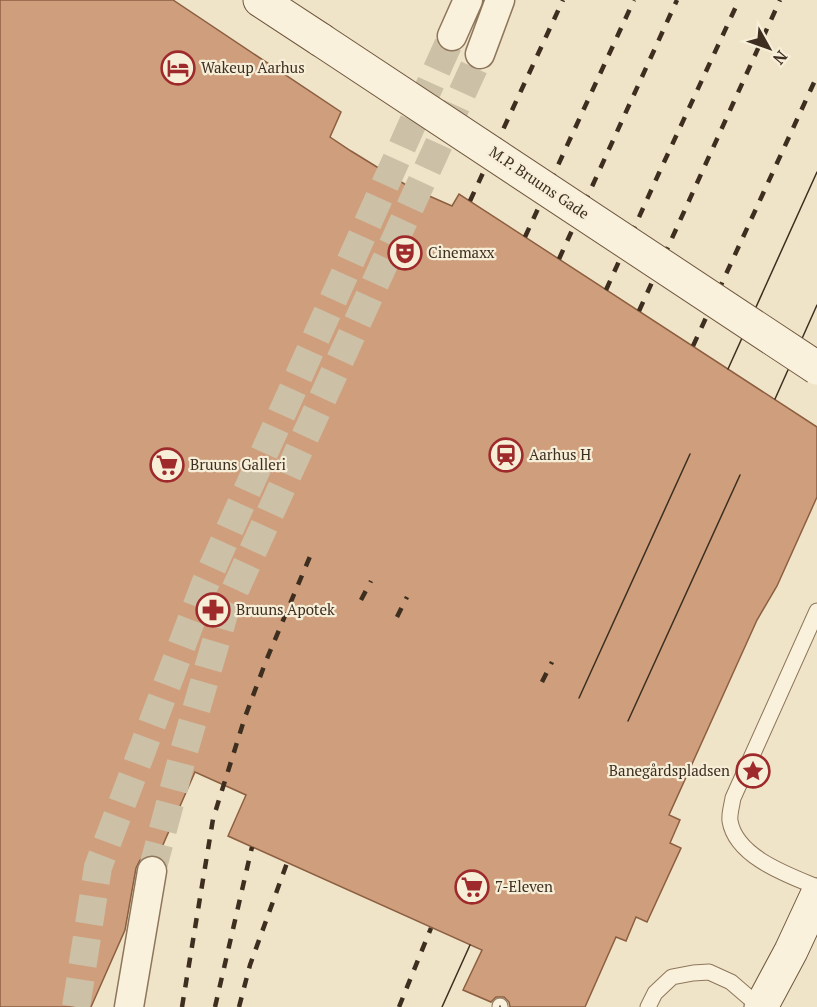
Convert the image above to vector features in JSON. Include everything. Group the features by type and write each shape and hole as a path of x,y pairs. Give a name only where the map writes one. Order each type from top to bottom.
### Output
{"street":[{"name":"M.P. Bruuns Gade","path":"260,0 817,368"},
{"path":"452,36 468,0"},
{"path":"480,54 500,0"},
{"path":"129,1007 152,871"},
{"path":"761,1007 817,895"}],"lane":[{"path":"817,611 733,798 730,820 736,838 750,852 777,871 817,887"},
{"path":"648,1007 655,993 672,977 709,972 734,984 761,1007"}],"building":[{"path":"0,0 173,0 341,112 330,137 351,151 411,188 452,206 459,194 817,427 817,497 777,586 757,620 669,815 680,820 670,843 681,848 647,922 636,917 626,941 616,937 585,1007 510,1007 504,997 496,997 491,1002 463,990 482,950 228,836 246,795 195,772 158,856 146,856 140,860 136,868 125,930 91,1007 0,1007"}],"tunnel":[{"path":"76,1007 98,867 205,584 452,36"},
{"path":"152,871 224,614 480,54"}],"tram line":[{"path":"728,369 817,172"},
{"path":"775,399 817,305"},
{"path":"579,698 690,454"},
{"path":"628,721 740,475"},
{"path":"442,1007 470,945"}],"railway":[{"path":"470,201 563,0"},
{"path":"525,237 634,0"},
{"path":"559,259 677,0"},
{"path":"606,290 739,0"},
{"path":"639,311 780,0"},
{"path":"693,346 817,76"},
{"path":"182,1007 213,819 245,717 311,554"},
{"path":"361,600 371,581"},
{"path":"397,617 407,597"},
{"path":"542,682 552,662"},
{"path":"215,1007 252,847"},
{"path":"239,1007 250,965 287,863"},
{"path":"399,1007 431,928"}],"place":[{"name":"Wakeup Aarhus","path":"178,68"},
{"name":"Cinemaxx","path":"405,253"},
{"name":"Aarhus H","path":"506,455"},
{"name":"Bruuns Galleri","path":"167,465"},
{"name":"Bruuns Apotek","path":"213,610"},
{"name":"Banegårdspladsen","path":"753,771"},
{"name":"7-Eleven","path":"472,887"}]}
